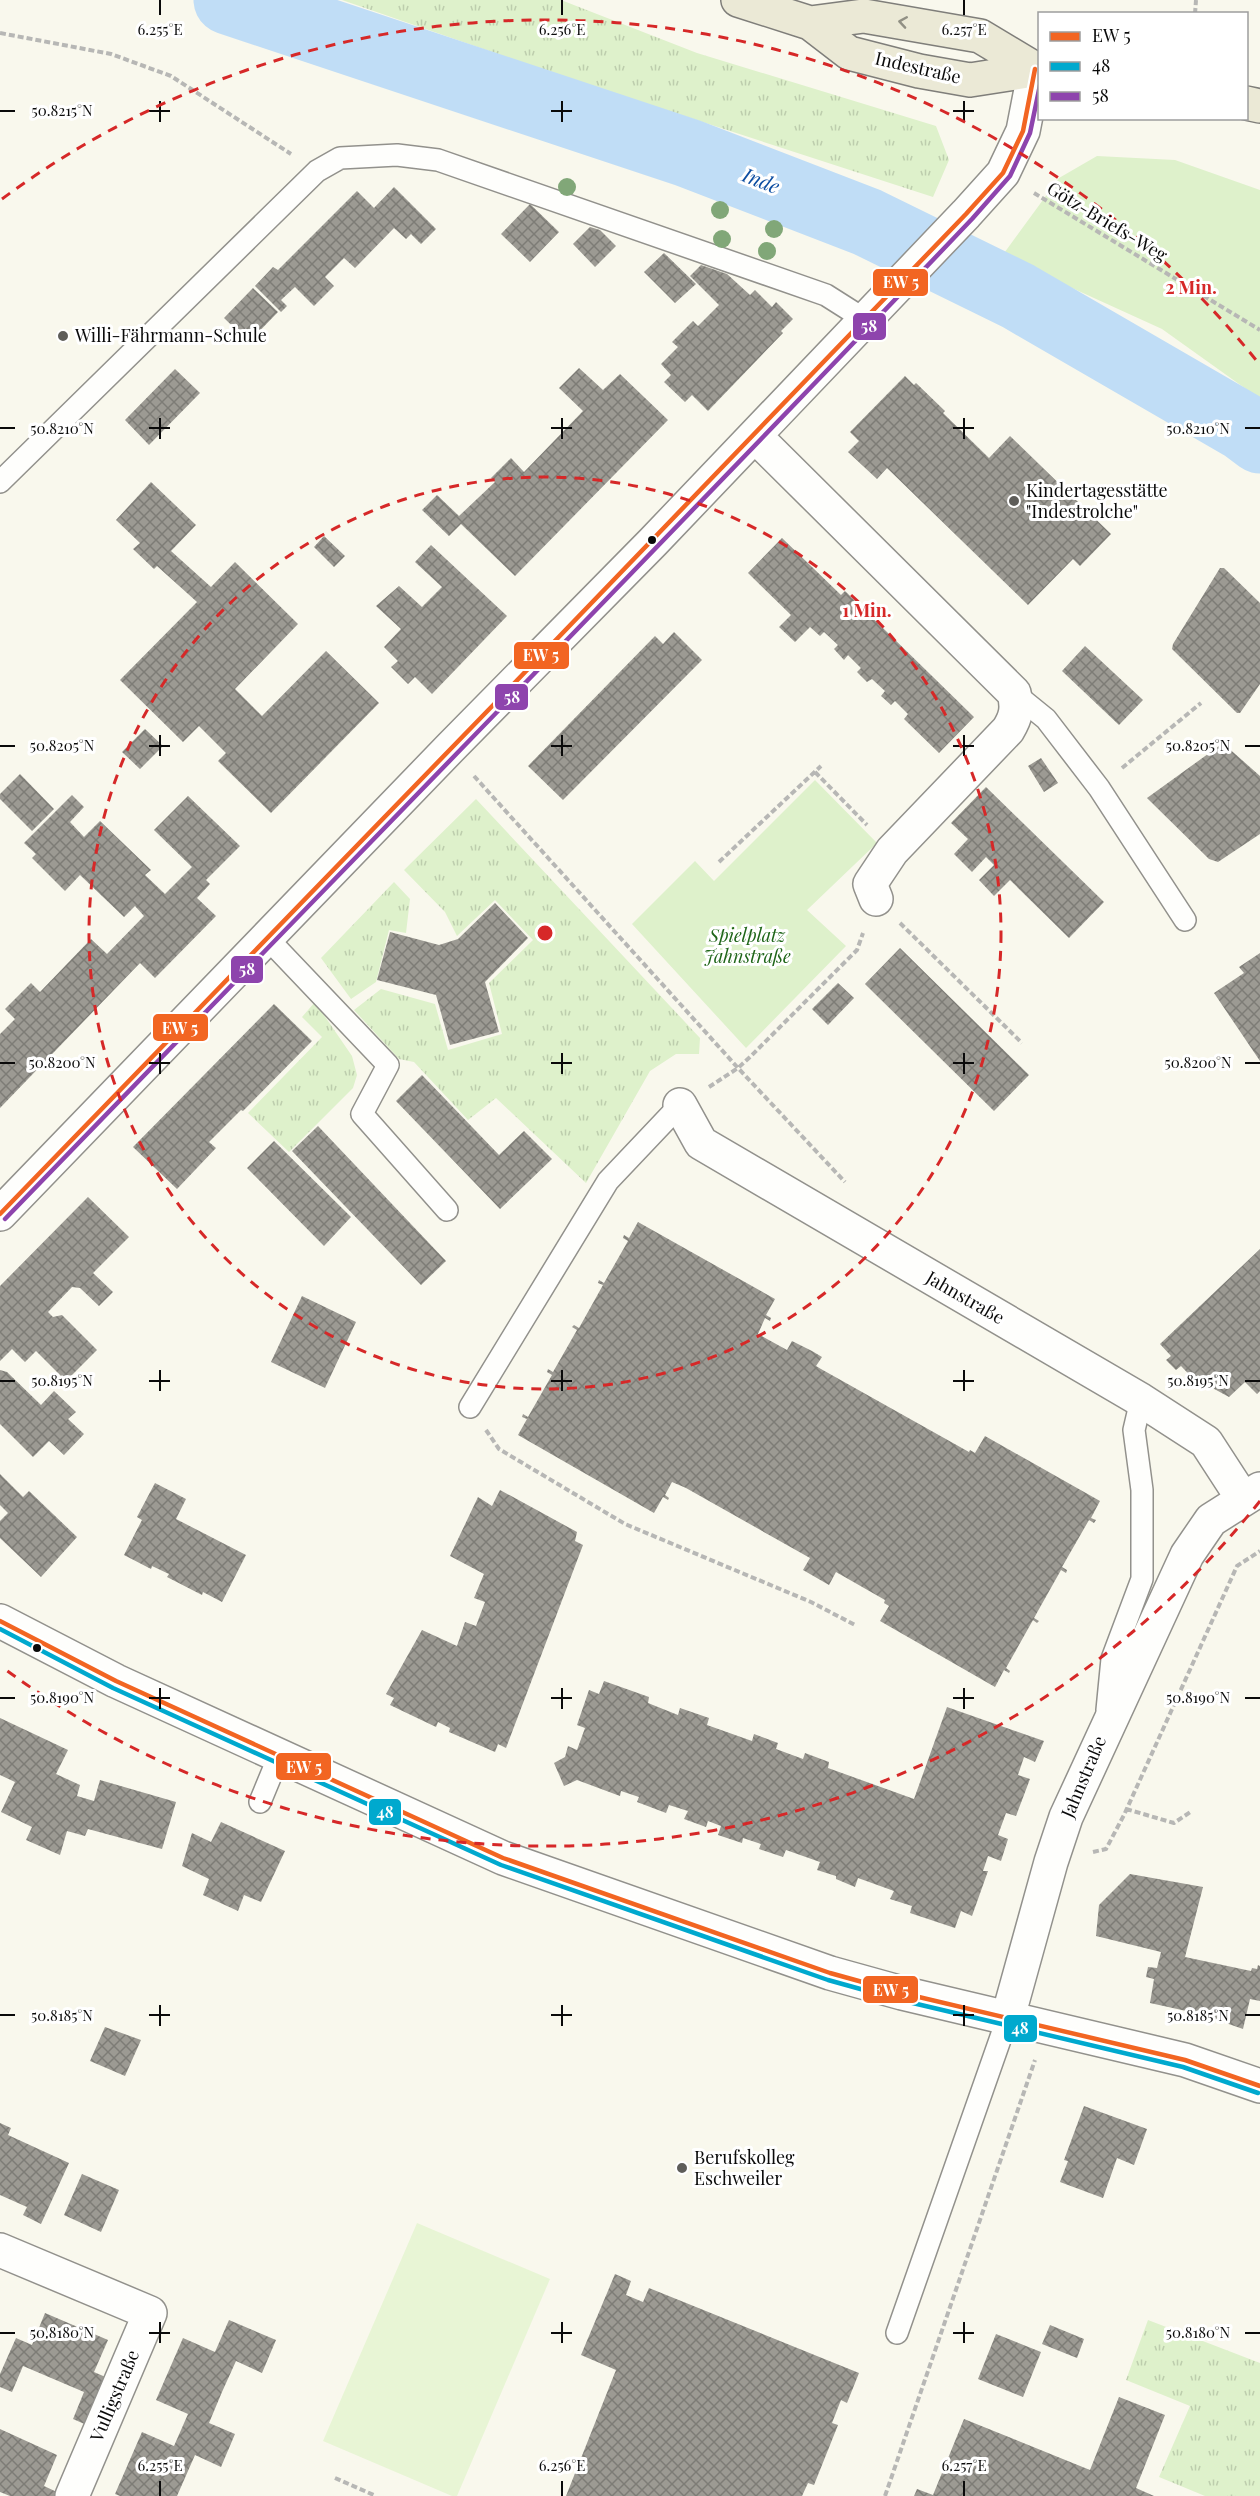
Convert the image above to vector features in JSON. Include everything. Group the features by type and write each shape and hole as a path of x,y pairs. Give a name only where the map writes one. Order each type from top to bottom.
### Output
{"main road":[{"name":"Indestraße","path":"738,0 810,24 849,53 919,71 970,80 1037,69"},
{"name":"Indestraße","path":"810,24 864,16 980,36 1037,69"}],"street":[{"path":"0,1214 871,316 966,214 1003,173 1023,131 1037,69"},
{"path":"755,436 1014,693 1017,705 1015,718 1008,730 892,851 870,884 876,899"},
{"name":"Jahnstraße","path":"680,1105 701,1143 1141,1400 1206,1442 1251,1494 1211,1520 1187,1555 1105,1728 1066,1817 1051,1862 1008,2017"},
{"path":"0,1621 116,1681 503,1858 830,1973 1185,2061 1260,2086"},
{"name":"Vulligstraße","path":"0,2250 150,2313 72,2496"}],"lane":[{"path":"0,482 317,171 340,158 397,155 438,160 826,295 871,316"},
{"path":"1014,693 1046,718 1099,788 1185,920"},
{"path":"267,938 388,1065 362,1114 447,1210"},
{"path":"470,1407 608,1181 680,1105"},
{"path":"1105,1728 1112,1659 1142,1579 1142,1490 1134,1430 1141,1400"},
{"path":"260,1802 279,1756"},
{"path":"897,2333 1008,2017"}],"path":[{"path":"0,33 111,54 171,76 317,171"},
{"name":"Götz-Briefs-Weg","path":"1003,173 1260,330"},
{"path":"1099,788 1201,703"},
{"path":"450,748 738,1068 852,1190"},
{"path":"719,862 822,766"},
{"path":"815,772 892,851"},
{"path":"680,1105 738,1068 857,950 876,899 1022,1043"},
{"path":"470,1407 499,1449 625,1524 811,1602 855,1625"},
{"path":"1051,1862 1106,1849 1237,1566 1260,1551"},
{"path":"1126,1809 1174,1823 1192,1811"},
{"path":"885,2496 1046,2027"},
{"path":"335,2478 376,2496"}],"green space":[{"path":"342,0 561,0 697,53 936,126 949,160 933,197 567,78"},
{"path":"1097,156 1175,160 1260,190 1260,399 1162,329 1002,256 1059,178"},
{"name":"Spielplatz Jahnstraße","path":"815,780 877,843 807,910 846,946 746,1048 632,924 695,861 714,881"},
{"path":"476,799 700,1038 699,1054 676,1054 650,1071 586,1183 496,1098 468,1120 414,1062 399,1059 354,1010 381,989 435,1004 448,1050 502,1034 489,983 533,940 495,900 457,936 445,912 404,870"},
{"path":"394,882 410,899 406,933 389,930 376,982 351,999 321,958"},
{"path":"315,1002 352,1056 357,1075 353,1088 289,1152 248,1113 322,1037 302,1017"},
{"path":"417,2223 550,2279 457,2496 452,2496 323,2441"},
{"path":"1148,2320 1260,2363 1260,2496 1205,2496 1159,2477 1190,2406 1126,2380"}],"building":[{"path":"394,187 436,229 421,244 411,234 406,239 394,228 355,268 344,258 325,277 334,286 314,306 295,287 281,300 287,306 281,312 255,286 273,267 278,270 357,191 374,208"},
{"path":"530,204 559,232 530,262 501,234"},
{"path":"590,227 600,230 616,246 595,267 573,244"},
{"path":"664,253 696,284 675,303 644,272"},
{"path":"701,265 727,274 750,295 755,290 772,307 776,302 793,319 781,331 783,333 708,411 692,395 685,402 664,382 671,375 661,364 678,347 672,342 693,321 698,326 719,305 690,276"},
{"path":"253,288 278,312 249,342 224,318"},
{"path":"579,368 603,390 620,374 668,420 515,576 461,524 449,536 422,510 437,495 459,516 495,482 491,478 511,458 524,472 583,411 559,388"},
{"path":"175,369 200,393 149,445 125,420"},
{"path":"905,376 914,385 916,383 945,411 943,413 989,458 1010,436 1111,534 1080,566 1073,559 1028,605 887,468 877,479 848,452 859,441 850,432"},
{"path":"151,482 196,525 171,551 211,587 235,562 298,624 235,689 262,716 326,651 379,703 271,813 218,761 226,753 199,726 183,742 120,680 197,602 157,566 154,569 133,549 140,543 116,520"},
{"path":"324,536 345,556 334,567 314,547"},
{"path":"782,538 841,595 845,591 974,717 939,753 904,719 908,714 895,701 891,705 881,696 885,691 872,679 867,682 857,672 861,668 848,655 844,660 834,649 838,645 824,632 820,636 810,627 795,642 779,627 791,615 748,573"},
{"path":"431,545 507,616 432,694 415,677 408,684 391,667 398,661 384,647 401,629 376,606 399,586 422,607 442,587 415,562"},
{"path":"1220,568 1224,568 1260,603 1260,684 1240,713 1237,713 1172,649"},
{"path":"674,632 702,660 563,800 528,766 655,636 663,644"},
{"path":"1085,646 1143,700 1119,725 1062,671"},
{"path":"145,729 163,746 140,769 122,752"},
{"path":"1225,745 1260,776 1260,834 1218,862 1209,859 1147,798 1219,746"},
{"path":"1041,758 1058,783 1044,792 1028,766"},
{"path":"20,774 54,809 32,831 0,799 0,794"},
{"path":"986,787 1104,902 1069,938 1010,880 994,896 979,880 994,865 986,857 972,872 954,854 968,839 951,823"},
{"path":"72,795 84,807 70,822 84,837 100,821 151,870 145,875 165,894 192,867 154,830 188,796 240,846 206,880 210,884 197,898 216,916 155,978 140,963 0,1108 0,1034 15,1019 5,1009 31,983 40,992 91,939 107,954 144,916 135,906 124,917 80,875 65,891 32,858 36,854 24,843"},
{"path":"495,903 528,938 485,982 499,1032 450,1045 436,995 377,980 390,932 439,945 458,939"},
{"path":"900,948 1029,1075 994,1111 865,984"},
{"path":"1260,953 1260,1061 1214,993 1244,973 1239,967"},
{"path":"838,983 854,998 828,1025 812,1009"},
{"path":"274,1004 312,1041 209,1142 216,1148 177,1189 133,1147"},
{"path":"422,1075 499,1155 524,1131 552,1159 500,1209 396,1101"},
{"path":"318,1126 446,1261 421,1285 292,1151"},
{"path":"274,1141 351,1217 324,1246 247,1168"},
{"path":"88,1197 129,1237 93,1273 113,1292 99,1306 80,1288 72,1287 48,1312 53,1317 62,1315 97,1350 72,1375 77,1379 71,1386 36,1351 25,1362 12,1349 0,1361 0,1286"},
{"path":"638,1222 775,1299 766,1315 771,1318 770,1321 765,1318 758,1334 787,1350 792,1341 812,1351 822,1357 816,1366 969,1452 970,1450 975,1453 985,1436 1100,1501 1091,1518 1096,1520 1094,1523 1089,1520 1062,1567 1067,1570 1066,1573 1061,1570 1034,1618 1039,1621 1037,1623 1033,1620 1006,1668 1010,1671 1009,1673 1004,1670 995,1687 880,1621 889,1606 884,1603 885,1600 836,1572 829,1585 803,1570 810,1558 686,1488 672,1482 665,1495 669,1498 668,1500 663,1497 654,1513 518,1435 527,1419 522,1417 523,1414 528,1417 552,1375 547,1372 548,1369 553,1372 577,1330 572,1327 574,1325 579,1328 603,1285 598,1283 599,1280 604,1283 628,1241 623,1238 624,1235 629,1238"},
{"path":"1260,1249 1260,1391 1257,1394 1245,1382 1229,1397 1207,1385 1203,1389 1181,1366 1176,1370 1166,1360 1171,1356 1160,1344"},
{"path":"302,1296 356,1322 325,1388 271,1362"},
{"path":"0,1370 7,1372 41,1405 54,1391 76,1412 68,1419 84,1434 64,1455 49,1441 33,1457 0,1424"},
{"path":"0,1474 23,1497 29,1491 77,1537 41,1577 0,1538 0,1521 8,1513 0,1505"},
{"path":"155,1483 186,1499 176,1519 246,1555 222,1602 203,1592 202,1595 167,1577 169,1574 152,1566 151,1569 124,1555 142,1520 137,1517"},
{"path":"500,1490 577,1532 575,1541 583,1545 506,1748 498,1744 495,1752 449,1732 450,1728 438,1722 436,1727 390,1705 394,1698 386,1694 422,1630 457,1646 465,1622 476,1626 485,1602 474,1598 484,1574 450,1556 478,1497 492,1506"},
{"path":"604,1681 649,1697 648,1703 678,1715 680,1708 709,1718 707,1725 752,1741 754,1734 778,1743 776,1749 803,1759 805,1753 829,1762 828,1768 914,1799 947,1707 1044,1741 1035,1762 1024,1757 1018,1775 1030,1779 1016,1816 1006,1813 998,1835 1008,1839 1001,1861 988,1856 983,1871 988,1871 972,1916 961,1911 955,1928 910,1913 912,1906 890,1899 894,1891 858,1878 855,1887 836,1879 836,1876 817,1870 820,1862 786,1850 783,1857 759,1849 761,1844 743,1838 742,1843 718,1835 721,1826 708,1821 706,1827 684,1819 688,1811 669,1805 666,1813 637,1802 639,1797 621,1791 620,1796 577,1780 564,1786 554,1763 565,1757 568,1746 577,1750 585,1728 577,1725 589,1690 599,1694"},
{"path":"0,1718 68,1750 56,1774 80,1785 77,1796 94,1801 100,1780 176,1802 162,1849 88,1829 85,1836 67,1831 60,1855 26,1840 32,1827 1,1812 15,1782 0,1775"},
{"path":"221,1822 285,1851 261,1902 244,1895 238,1911 203,1895 209,1879 182,1866 192,1833 211,1842"},
{"path":"1130,1874 1203,1887 1185,1957 1251,1971 1252,1968 1257,1969 1258,1965 1260,1966 1260,2001 1250,1999 1243,2029 1200,2014 1150,2003 1154,1979 1146,1977 1148,1967 1157,1968 1161,1952 1096,1936 1099,1905"},
{"path":"105,2027 141,2040 125,2076 90,2061"},
{"path":"1084,2106 1147,2129 1134,2165 1117,2158 1103,2198 1060,2182 1068,2161 1064,2160"},
{"path":"0,2123 11,2128 8,2135 69,2163 41,2224 23,2215 27,2207 0,2195"},
{"path":"82,2174 119,2190 101,2232 64,2215"},
{"path":"615,2274 631,2281 626,2295 643,2302 649,2288 859,2373 847,2403 841,2400 832,2423 838,2425 814,2485 808,2483 802,2496 566,2496 616,2370 581,2355"},
{"path":"45,2313 108,2340 94,2372 110,2379 89,2426 73,2419 84,2392 23,2366 12,2392 0,2387 0,2374 16,2338 32,2345"},
{"path":"229,2320 276,2340 262,2373 236,2361 222,2392 209,2423 235,2434 221,2467 195,2455 177,2496 120,2496 115,2494 142,2432 174,2446 188,2414 156,2400 183,2338 215,2352"},
{"path":"1050,2325 1084,2339 1077,2358 1042,2344"},
{"path":"996,2334 1041,2352 1023,2397 978,2379"},
{"path":"1119,2397 1165,2415 1136,2488 1154,2496 914,2496 917,2489 933,2495 964,2419 1090,2470"},
{"path":"0,2429 57,2455 44,2486 59,2493 58,2496 10,2496 0,2492"}],"waterway":[{"name":"Inde","path":"228,0 688,153 867,222 1018,296 1244,427 1260,439"}],"transit line":[{"path":"0,1214 966,214 1003,173 1023,131 1035,69"},
{"name":"58","path":"5,1219 972,219 1010,176 1030,133 1038,95"},
{"path":"0,1621 116,1681 503,1858 830,1973 902,1993 1185,2060 1260,2086"},
{"name":"48","path":"0,1629 113,1688 501,1865 828,1980 900,2000 1183,2067 1258,2093"}],"place":[{"name":"Willi-Fährmann-Schule","path":"63,336"},
{"name":"Kindertagesstätte \"Indestrolche\"","path":"1014,501"},
{"name":"Berufskolleg Eschweiler","path":"682,2168"}]}
